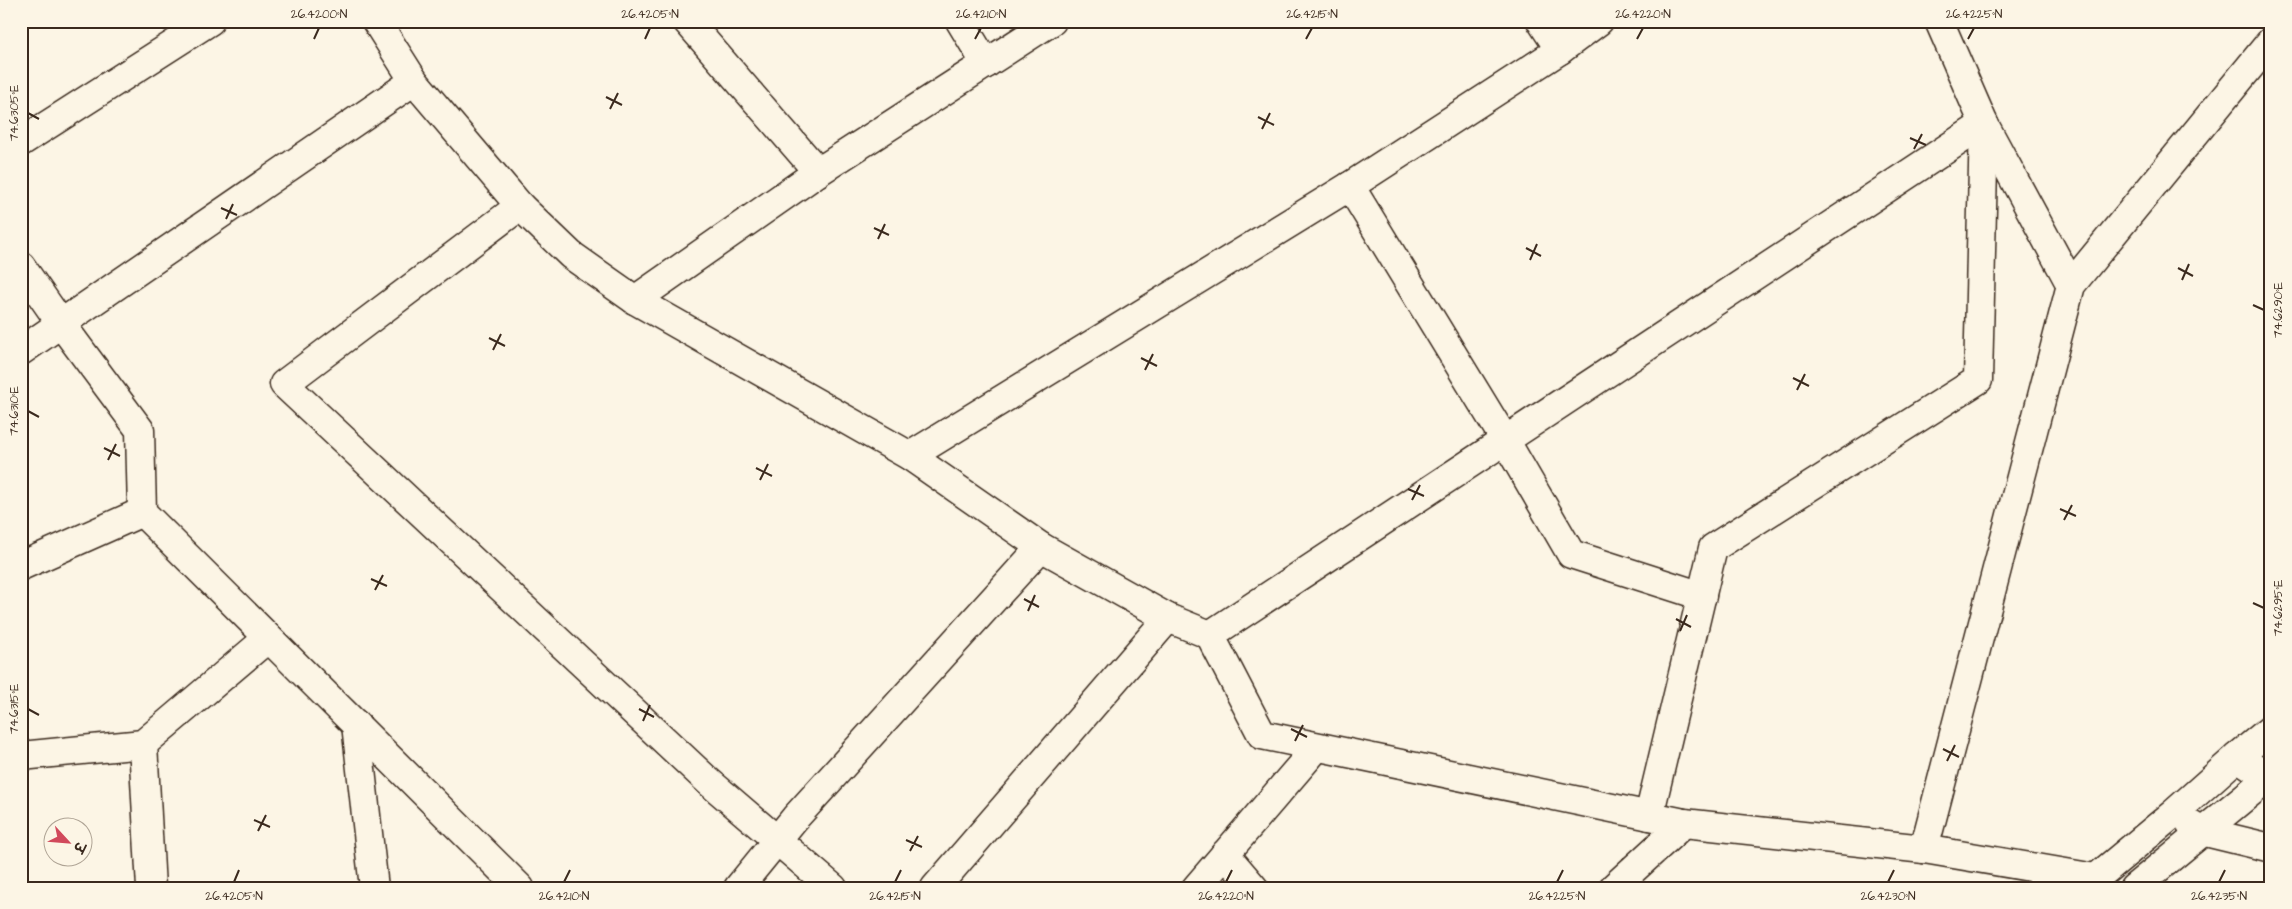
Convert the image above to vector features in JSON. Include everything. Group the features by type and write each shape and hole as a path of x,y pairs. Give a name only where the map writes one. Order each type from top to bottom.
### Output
{"street":[{"path":"21,142 210,21"},
{"path":"376,21 414,81 520,206 571,255 635,300 910,456 1041,547 1168,618 1210,635 1262,735 1684,823 1924,849 2089,883 2173,814 2271,729"},
{"path":"687,21 818,172"},
{"path":"960,21 986,64"},
{"path":"635,300 818,172 1052,21"},
{"path":"1541,21 1560,50"},
{"path":"910,456 1350,186 1560,50 1599,21"},
{"path":"1938,21 1984,124 2072,285"},
{"path":"1924,849 2072,285 2271,41"},
{"path":"21,351 62,325 414,81"},
{"path":"1210,635 1984,124"},
{"path":"1649,816 1713,548 1978,380 1984,124"},
{"path":"1350,186 1505,440 1571,554 1702,596"},
{"path":"520,206 284,384 708,781 833,888"},
{"path":"21,266 140,430 142,512 520,888"},
{"path":"21,566 142,512"},
{"path":"738,888 777,840 1041,547"},
{"path":"935,888 1168,618"},
{"path":"21,756 143,744 268,638"},
{"path":"356,724 374,888"},
{"path":"143,744 151,888"},
{"path":"1196,888 1317,747"},
{"path":"2134,888 2201,831 2270,778 2237,757"},
{"path":"2173,814 2201,831 2271,848"},
{"path":"1613,888 1684,823"},
{"path":"1225,854 1254,888"}]}
